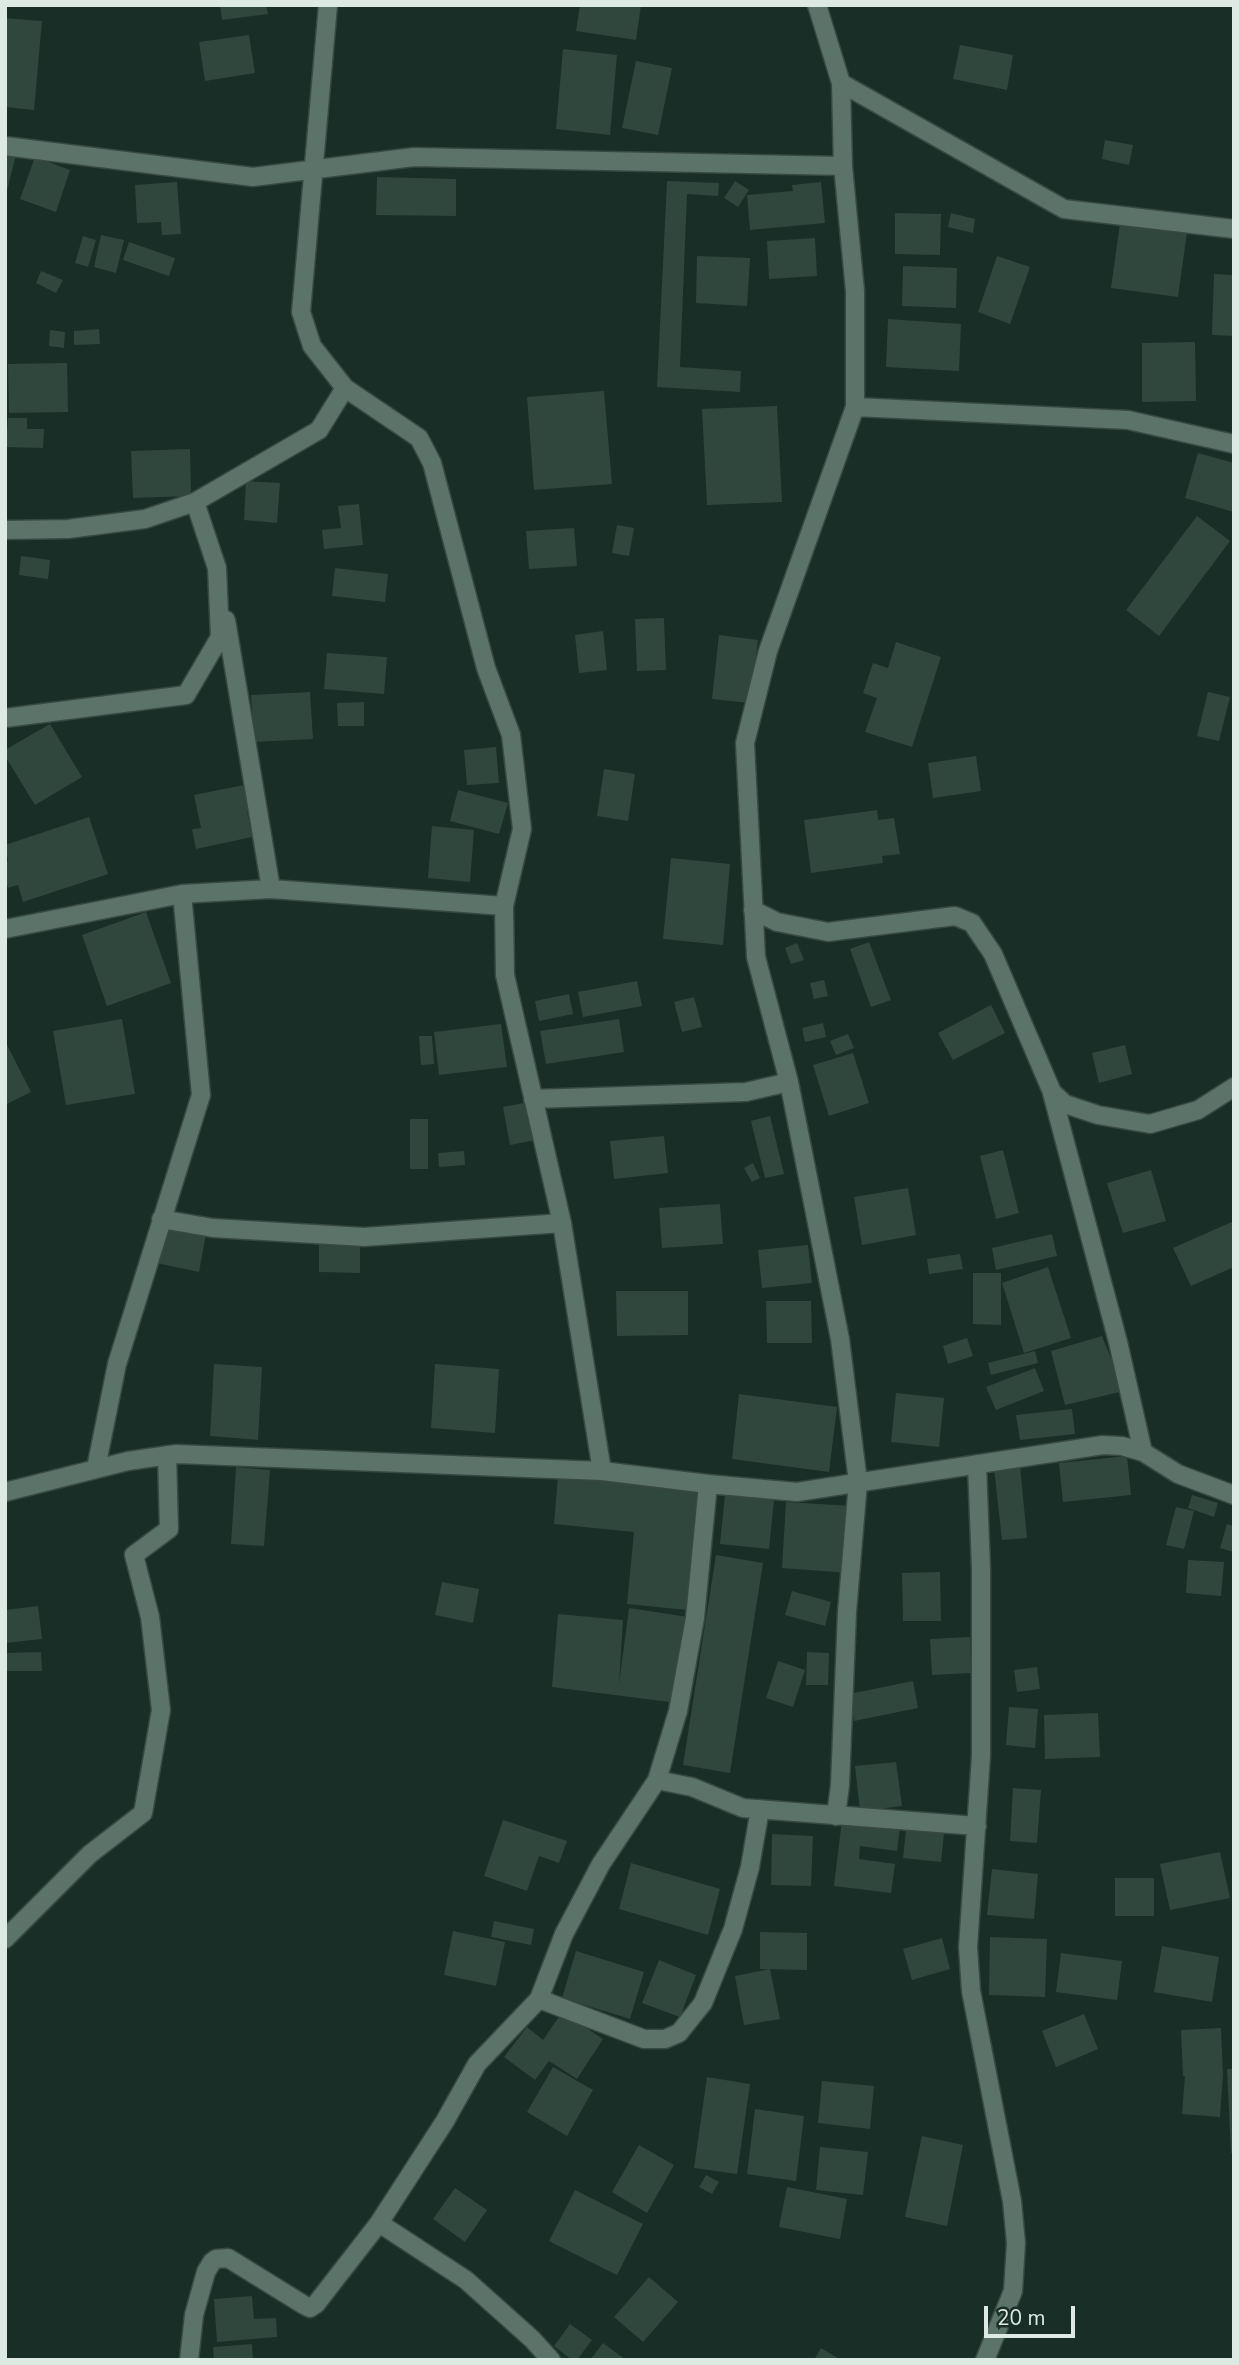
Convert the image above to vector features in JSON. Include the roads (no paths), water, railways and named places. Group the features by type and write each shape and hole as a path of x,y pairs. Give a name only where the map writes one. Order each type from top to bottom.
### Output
{"street":[{"path":"328,5 301,312 312,346 345,388 419,438 432,463 486,668 511,735 522,828 504,906 505,975 562,1223 601,1471"},
{"path":"817,5 841,83 842,166 855,291 855,407 768,651 745,743 756,957 789,1082 840,1339 858,1482 847,1612 840,1785 836,1816"},
{"path":"841,83 1064,209 1234,229"},
{"path":"5,146 253,177 414,157 842,166"},
{"path":"5,530 68,529 145,519 195,502 319,430 345,388"},
{"path":"855,407 1128,420 1234,444"},
{"path":"195,502 217,568 271,889"},
{"path":"5,718 186,695 220,637 217,568"},
{"path":"5,929 182,894 271,889 504,906"},
{"path":"96,1468 117,1364 201,1095 182,894"},
{"path":"753,910 777,922 828,932 956,916 972,923 993,954 1052,1092 1118,1342 1143,1452"},
{"path":"533,1099 746,1092 789,1082"},
{"path":"1052,1092 1065,1104 1098,1115 1150,1124 1198,1110 1234,1087"},
{"path":"161,1219 214,1228 363,1237 562,1223"},
{"path":"5,1493 96,1468 167,1455 601,1471 708,1485 797,1492 1103,1445 1122,1446 1143,1452 1178,1474 1234,1495"},
{"path":"5,1939 90,1854 143,1813 161,1710 150,1617 134,1556 169,1529 167,1455"},
{"path":"976,1464 982,1667 977,1826 968,1947 971,1991 1012,2200 1016,2243 1013,2291 985,2360"},
{"path":"190,2360 194,2315 206,2272 212,2262 228,2258 310,2308 316,2305 379,2223 445,2121 477,2064 539,1999 564,1934 595,1875 657,1780 678,1711 695,1618 708,1485"},
{"path":"657,1780 692,1787 743,1808 977,1826"},
{"path":"539,1999 644,2039 665,2039 679,2033 703,2003 733,1929 750,1867 760,1810"},
{"path":"379,2223 466,2280 540,2356"}]}
